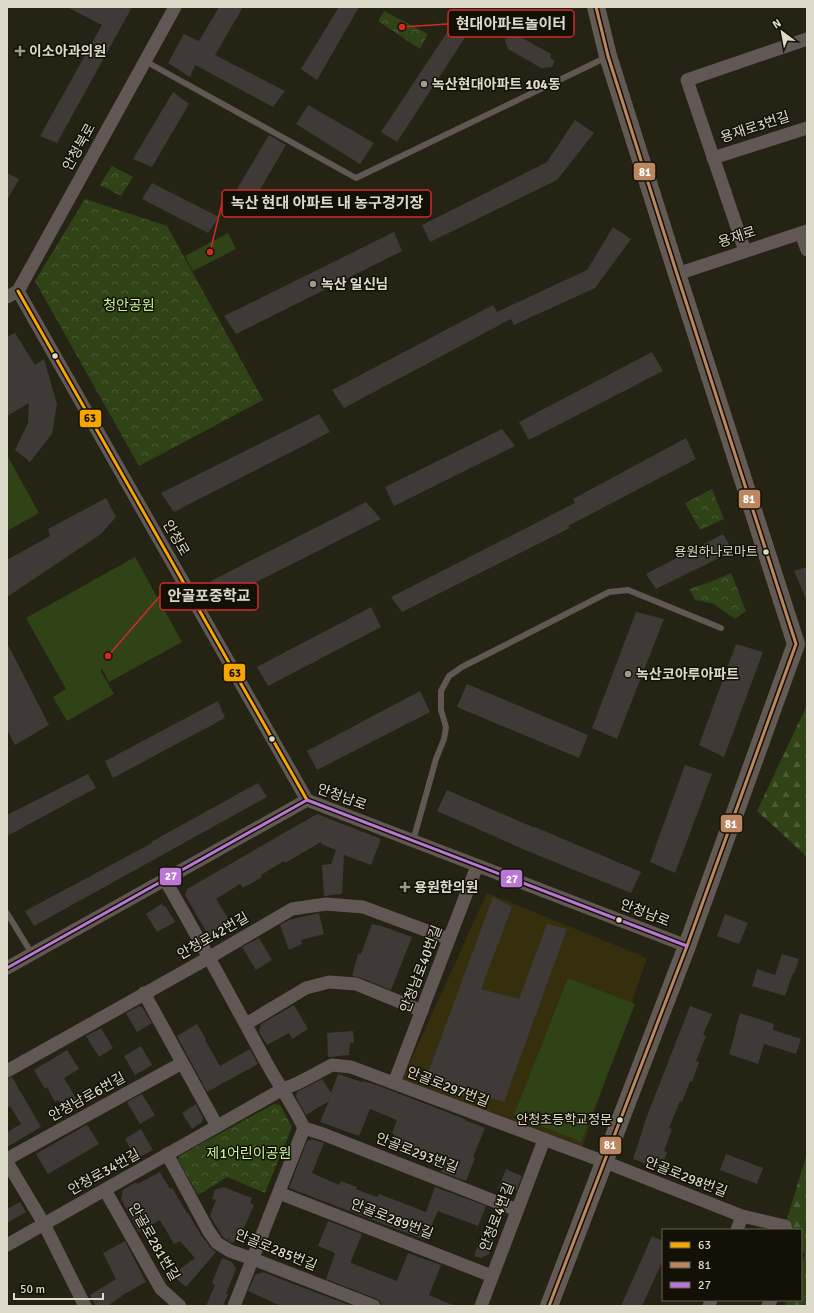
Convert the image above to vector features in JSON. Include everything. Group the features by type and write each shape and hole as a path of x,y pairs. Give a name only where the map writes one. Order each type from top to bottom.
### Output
{"main road":[{"path":"549,1306 687,946 801,642 677,274 608,56 596,7"}],"street":[{"name":"안청북로","path":"12,294 175,7"},
{"name":"용재로3번길","path":"745,251 687,80 807,39"},
{"name":"용재로3번길","path":"713,158 807,128"},
{"name":"용재로","path":"677,274 804,232"},
{"path":"804,232 807,250"},
{"name":"안청로","path":"12,294 307,800"},
{"name":"안청남로","path":"7,968 307,800 687,946"},
{"name":"안청남로40번길","path":"394,1083 477,866"},
{"path":"165,880 210,957 281,1090 304,1128 280,1193 234,1306"},
{"name":"안청로42번길","path":"7,1071 210,957 292,909 326,904 364,907 449,939"},
{"path":"246,1024 306,988 329,982 356,984 422,1011"},
{"path":"144,993 217,1126"},
{"name":"안청남로6번길","path":"85,1306 44,1224 7,1160 182,1063"},
{"name":"안골로297번길","path":"281,1090 332,1065 351,1067 605,1162"},
{"name":"안청로34번길","path":"7,1245 281,1090"},
{"name":"안골로293번길","path":"304,1128 323,1134 517,1210"},
{"name":"안청로4번길","path":"480,1306 544,1140"},
{"name":"안골로285번길","path":"167,1154 208,1230 217,1243 230,1251 374,1306"},
{"name":"안골로298번길","path":"605,1162 742,1216 786,1226 786,1229"},
{"name":"안골로281번길","path":"105,1190 161,1289 180,1306"},
{"name":"안골로289번길","path":"280,1193 492,1276"},
{"path":"737,1229 742,1216"}],"lane":[{"path":"145,61 356,178 608,56"},
{"path":"413,841 436,760 444,739 446,727 441,710 440,691 449,676 456,671 609,592 628,590 721,628"},
{"path":"7,913 32,954"}],"shaded area":[{"path":"487,893 647,958 582,1149 401,1082"}],"green space":[{"path":"384,11 428,34 420,49 378,21"},
{"path":"112,166 133,177 121,196 100,185"},
{"name":"청안공원","path":"85,199 167,226 263,400 139,466 35,281"},
{"path":"228,233 236,249 193,271 185,256"},
{"path":"7,455 39,513 7,531"},
{"path":"712,489 724,519 700,530 685,503"},
{"path":"135,557 182,642 109,682 102,669 100,670 114,694 67,721 53,697 66,689 26,618"},
{"path":"731,573 746,611 735,619 714,604 695,600 689,589"},
{"path":"807,705 807,857 757,811"},
{"path":"568,978 635,1004 581,1142 514,1115"},
{"name":"제1어린이공원","path":"274,1104 280,1105 292,1127 265,1193 227,1177 198,1195 178,1160 179,1156"},
{"path":"807,1153 807,1306 785,1306 787,1301 802,1301 802,1262 805,1255 802,1251 802,1229 787,1229 785,1226"}],"building":[{"path":"67,7 132,7 57,143 40,136 102,25"},
{"path":"219,7 243,7 215,55 285,91 273,107 195,65 190,77 168,63 184,34 199,41"},
{"path":"339,7 359,7 317,80 301,69"},
{"name":"녹산현대아파트 104동","path":"450,28 466,36 397,142 381,132"},
{"path":"512,35 515,37 517,35 551,54 550,58 554,60 552,67 541,68 508,49 505,40"},
{"path":"173,92 189,104 152,167 133,159"},
{"path":"308,105 374,143 360,164 296,124"},
{"path":"575,120 594,133 557,180 430,242 422,225 547,162"},
{"path":"269,135 286,145 250,207 231,199"},
{"path":"7,173 19,179 7,200"},
{"path":"152,183 219,217 208,233 142,199"},
{"path":"613,227 631,239 595,288 514,325 511,319 344,408 332,390 493,305 497,312 587,270"},
{"name":"녹산 일신님","path":"394,232 402,251 236,334 224,316"},
{"path":"15,333 35,365 44,359 57,404 52,434 30,462 15,450 28,423 29,403 7,416 7,337"},
{"path":"652,352 663,371 529,440 519,422"},
{"path":"319,414 330,432 174,512 161,493"},
{"path":"502,429 515,446 394,506 385,487"},
{"path":"686,438 696,459 568,526 570,528 402,612 391,597 575,503 573,499"},
{"path":"106,498 116,517 101,534 7,597 7,560 50,536 48,529"},
{"path":"366,502 381,519 223,599 211,581"},
{"path":"723,534 733,551 656,589 646,574"},
{"path":"807,567 807,601 794,571"},
{"path":"371,607 381,627 268,686 257,667"},
{"name":"녹산코아루아파트","path":"636,612 664,619 617,739 592,728"},
{"path":"7,643 49,725 15,745 7,729"},
{"name":"녹산코아루아파트","path":"736,644 763,652 724,757 699,745"},
{"path":"467,684 588,735 579,758 457,707"},
{"path":"420,691 430,712 317,770 307,751"},
{"path":"218,701 225,718 113,778 105,761"},
{"path":"685,765 712,774 675,873 650,862"},
{"path":"88,774 96,788 7,836 7,815"},
{"path":"258,783 267,797 34,926 25,911 152,843 151,842"},
{"path":"447,790 641,872 631,893 525,850 437,811"},
{"path":"317,814 381,839 371,865 344,855 342,894 324,896 322,865 331,864 336,850 321,844 321,842 285,863 284,861 261,875 262,877 243,888 240,884 216,899 232,925 210,938 185,895 187,889"},
{"path":"493,897 512,907 481,989 519,999 547,924 567,929 504,1102 466,1090 464,1096 425,1081"},
{"path":"161,904 166,907 175,922 157,932 146,914"},
{"path":"319,913 324,934 301,940 302,944 289,950 280,925 289,920"},
{"path":"725,914 748,923 739,944 717,936"},
{"path":"372,924 379,925 412,937 391,990 359,977 352,976 358,954 361,954"},
{"path":"259,938 272,960 256,970 242,947"},
{"path":"782,954 799,959 785,996 752,986 757,969 775,975"},
{"path":"294,1005 308,1029 292,1039 289,1033 267,1045 259,1032 261,1024"},
{"path":"139,1006 142,1007 152,1023 137,1032 126,1013"},
{"path":"690,1006 712,1014 703,1035 706,1036 696,1061 699,1062 692,1082 690,1081 682,1102 680,1101 669,1128 672,1129 664,1151 667,1152 661,1169 633,1159 647,1116"},
{"path":"740,1013 774,1024 773,1030 801,1039 796,1054 764,1044 758,1064 729,1054"},
{"path":"197,1024 220,1066 250,1049 258,1064 207,1092 177,1036"},
{"path":"101,1028 113,1048 99,1057 86,1036"},
{"path":"353,1031 354,1043 350,1043 349,1055 328,1057 327,1033"},
{"path":"141,1046 152,1065 135,1075 124,1056"},
{"path":"67,1050 79,1069 64,1078 79,1104 65,1112 58,1100 55,1102 47,1087 45,1089 34,1070"},
{"path":"338,1074 379,1086 485,1128 473,1157 475,1158 466,1181 441,1172 442,1168 430,1163 431,1161 403,1151 402,1153 388,1148 394,1134 392,1133 397,1120 370,1109 359,1136 320,1122 329,1101 306,1115 296,1097 297,1092 322,1079 331,1093"},
{"path":"12,1077 41,1127 7,1147 7,1132 21,1124 10,1106 7,1108 7,1079"},
{"path":"142,1094 155,1115 140,1124 127,1102"},
{"path":"196,1104 203,1118 202,1122 192,1129 182,1113"},
{"path":"86,1125 99,1144 48,1174 36,1154"},
{"path":"141,1129 153,1150 136,1159 125,1139"},
{"path":"312,1139 324,1143 312,1173 339,1185 341,1181 357,1187 356,1189 377,1197 379,1194 426,1212 435,1187 486,1206 478,1226 438,1211 425,1240 289,1188 307,1141"},
{"path":"726,1154 763,1168 757,1184 720,1170"},
{"path":"506,1169 522,1176 517,1189 509,1192 498,1189"},
{"path":"160,1172 170,1189 172,1188 202,1237 216,1252 186,1287 172,1275 195,1258 180,1241 174,1244 160,1220 139,1232 121,1199 123,1190 136,1182 137,1184"},
{"path":"223,1187 252,1198 250,1203 254,1205 239,1239 232,1243 228,1241 230,1237 227,1240 223,1237 210,1216 216,1200 212,1199 215,1190"},
{"path":"20,1202 26,1212 7,1223 7,1209"},
{"path":"328,1221 362,1234 351,1263 397,1281 408,1253 441,1265 429,1295 455,1306 382,1306 380,1301 377,1299 326,1279 335,1253 318,1246"},
{"path":"482,1235 495,1241 489,1254 481,1258 474,1256"},
{"path":"652,1236 662,1241 662,1262 642,1306 621,1306"},
{"path":"125,1241 146,1282 107,1306 96,1306 90,1295 116,1279 103,1253"},
{"path":"222,1258 232,1262 236,1269 226,1294 228,1294 223,1306 206,1306 215,1285 212,1283"},
{"path":"263,1272 352,1306 282,1306 274,1303 248,1291 255,1275"}],"transit line":[{"name":"81","path":"549,1306 687,946 796,644 608,56 596,7"},
{"name":"63","path":"18,291 307,800"},
{"name":"27","path":"7,968 307,800 687,946"}],"place":[{"name":"현대아파트놀이터","path":"402,27"},
{"name":"이소아과의원","path":"20,51"},
{"name":"녹산현대아파트 104동","path":"424,84"},
{"name":"녹산 현대 아파트 내 농구경기장","path":"210,252"},
{"name":"녹산 일신님","path":"313,284"},
{"name":"용원하나로마트","path":"766,552"},
{"name":"안골포중학교","path":"108,656"},
{"name":"녹산코아루아파트","path":"628,674"},
{"name":"용원한의원","path":"405,887"},
{"name":"안청초등학교정문","path":"620,1120"}]}
